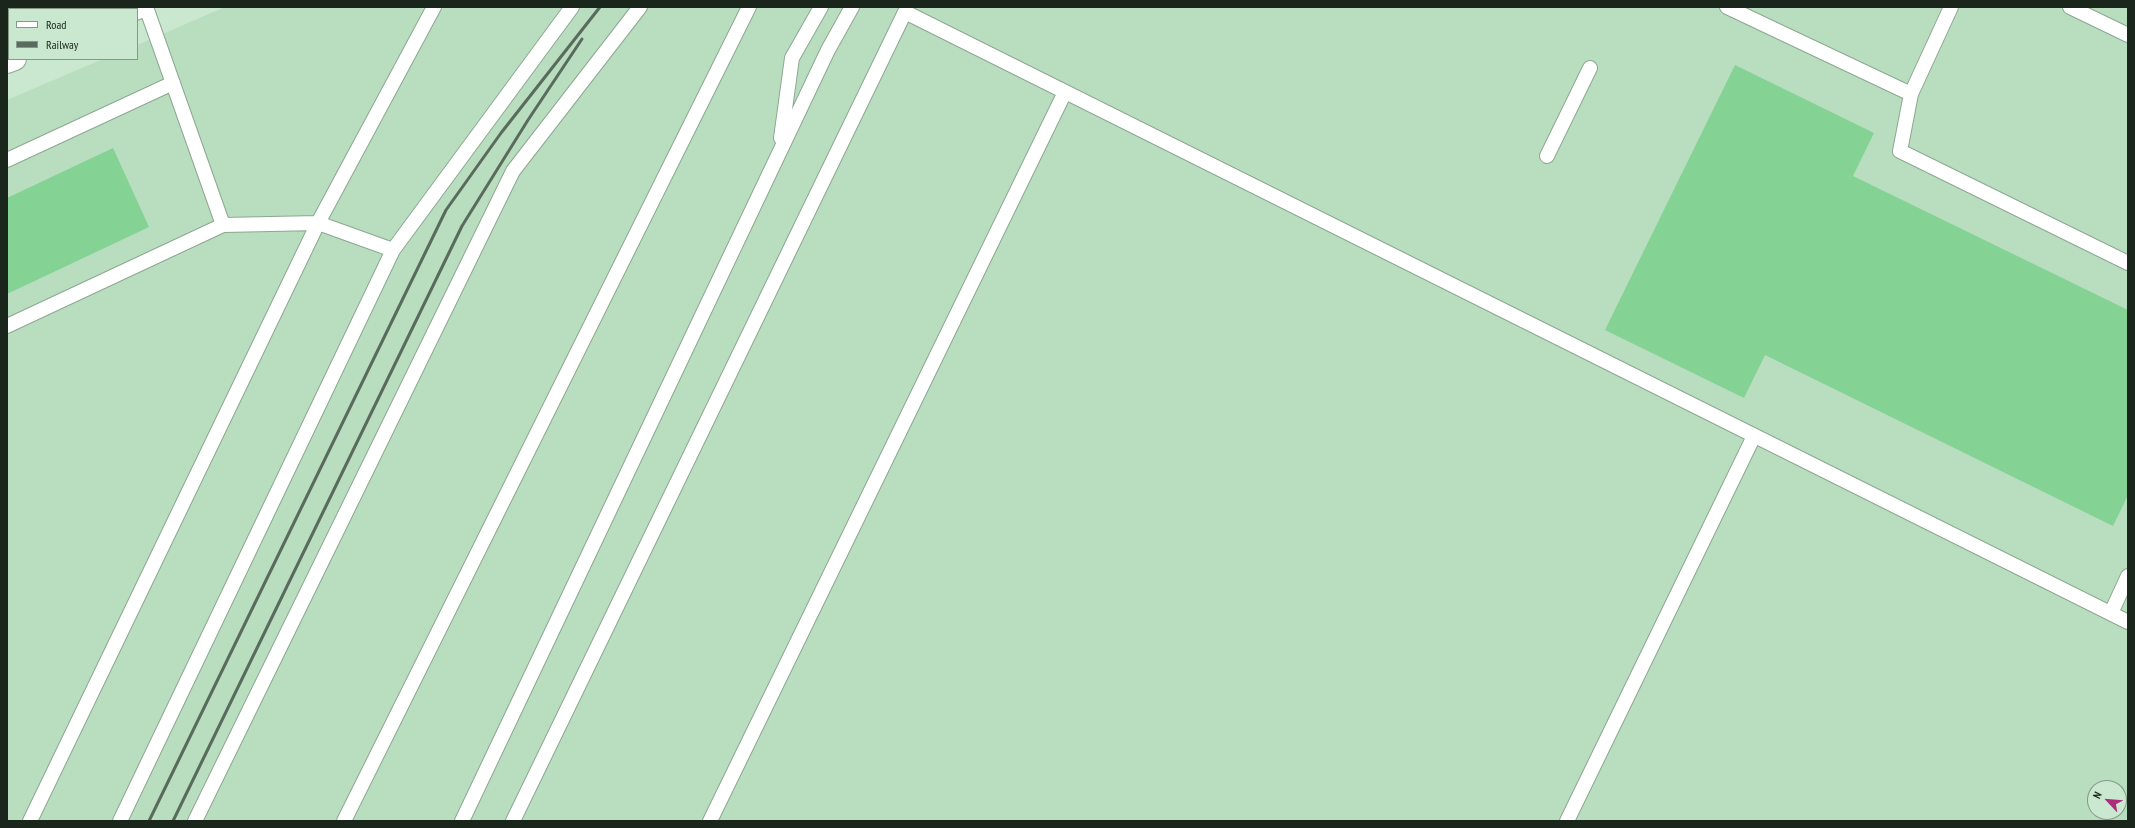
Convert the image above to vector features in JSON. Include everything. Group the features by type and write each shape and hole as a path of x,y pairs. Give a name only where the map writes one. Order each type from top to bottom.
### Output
{"lane":[{"path":"146,7 223,225"},
{"path":"30,821 318,223 434,7"},
{"path":"120,821 392,250 572,7"},
{"path":"194,821 513,171 640,7"},
{"path":"344,821 749,7"},
{"path":"780,152 792,58 821,7"},
{"path":"462,821 828,50 852,7"},
{"path":"1727,7 1911,94"},
{"path":"1952,7 1911,94 1900,151 2128,263"},
{"path":"2070,7 2128,35"},
{"path":"513,821 905,12 2128,622"},
{"path":"1548,156 1590,68"},
{"path":"7,160 173,84"},
{"path":"710,821 1065,92"},
{"path":"7,326 223,225 318,223 392,250"},
{"path":"1567,821 1754,436"},
{"path":"2111,613 2128,576"}],"shaded area":[{"path":"225,7 2128,7 2128,821 7,821 7,100 101,60 138,60 138,45"}],"building":[{"path":"1735,65 1874,133 1853,176 2128,310 2128,495 2113,526 1765,355 1744,398 1605,330"},
{"path":"113,148 149,227 7,294 7,198"}],"railway":[{"path":"149,821 446,210 501,133 600,7"},
{"path":"173,821 462,226 528,120 582,39"}]}
